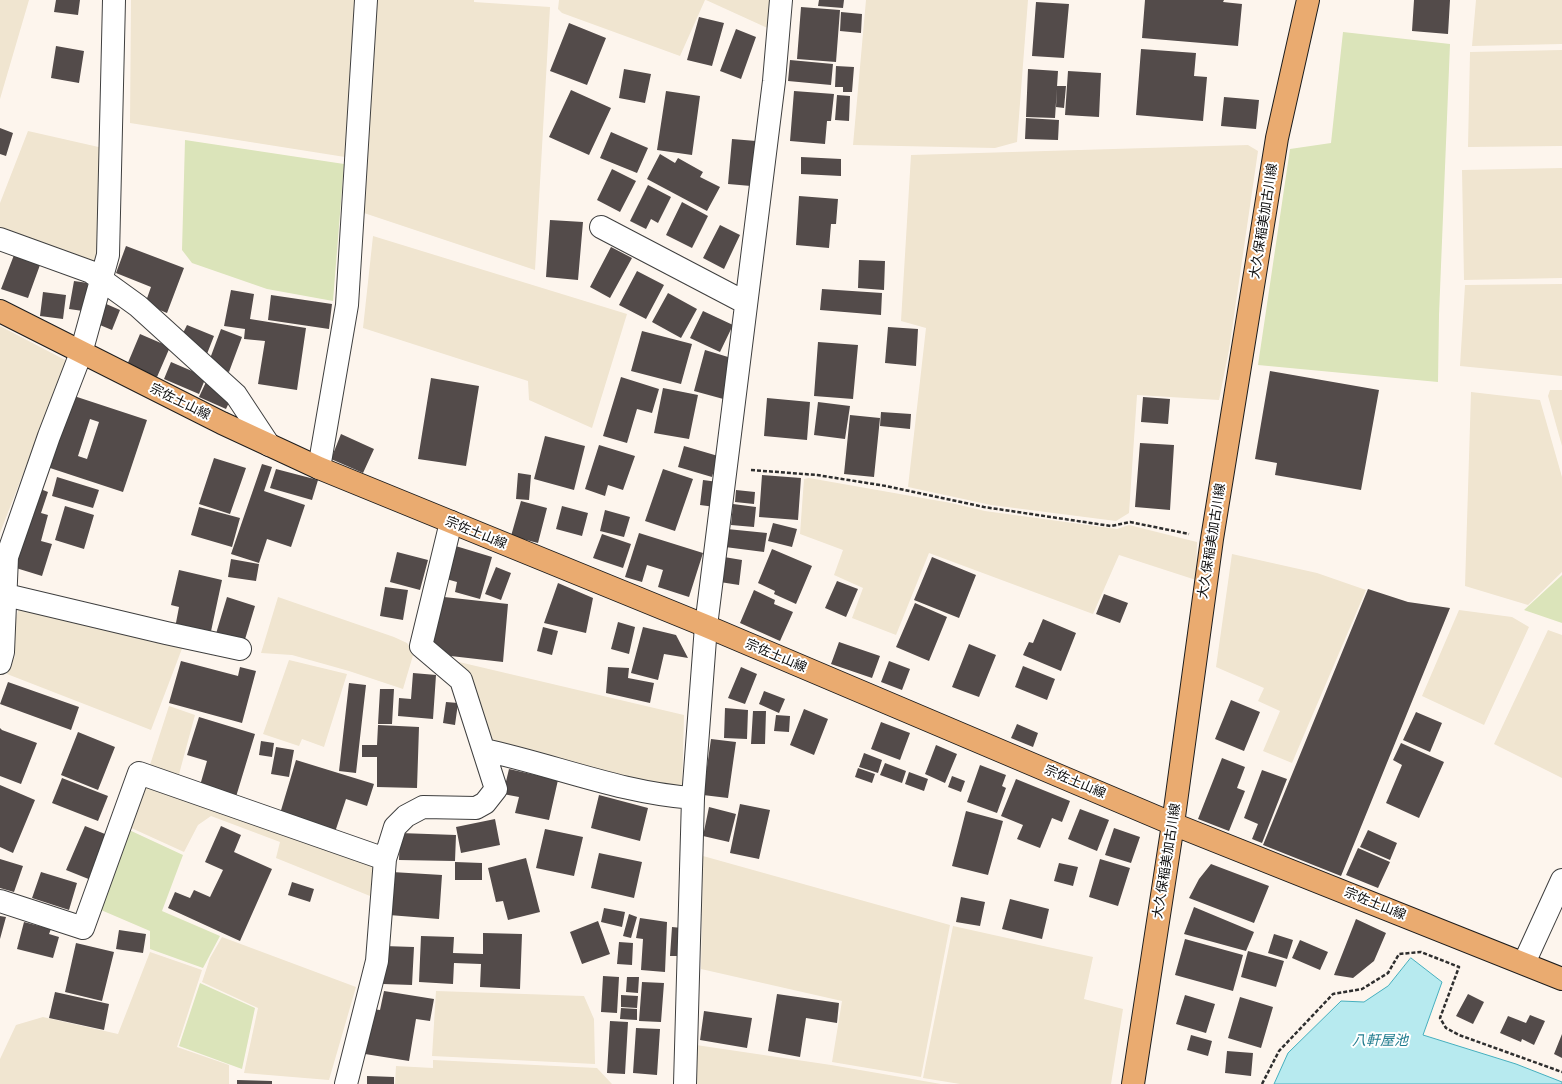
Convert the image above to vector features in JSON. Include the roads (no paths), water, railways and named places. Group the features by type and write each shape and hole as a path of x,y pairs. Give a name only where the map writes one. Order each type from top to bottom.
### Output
{"main road":[{"name":"大久保稲美加古川線","path":"1133,1084 1173,824 1212,539 1278,138 1308,0"},
{"name":"宗佐土山線","path":"0,311 81,353 319,468 706,626 1173,824 1562,979"}],"street":[{"path":"1,655 6,595 7,557 49,436 81,353 108,255 114,0"},
{"path":"319,468 347,306 366,0"},
{"path":"685,1084 693,798 706,626 774,81 781,0"},
{"path":"601,227 746,303"},
{"path":"0,239 91,272 138,306 236,395 269,445"},
{"path":"346,1084 377,961 385,858 395,827 406,816 423,807 476,808 485,803 496,789 461,680 421,646 451,522"},
{"path":"6,595 166,633 240,648"},
{"path":"484,750 518,757 633,790 664,796 693,798"},
{"path":"0,901 84,928 139,773 385,858"},
{"path":"1524,963 1562,880"}],"water":[{"name":"八軒屋池","path":"1411,958 1442,982 1423,1035 1516,1064 1562,1082 1562,1084 1274,1084 1288,1053 1341,1001 1364,1002 1388,986"}]}
